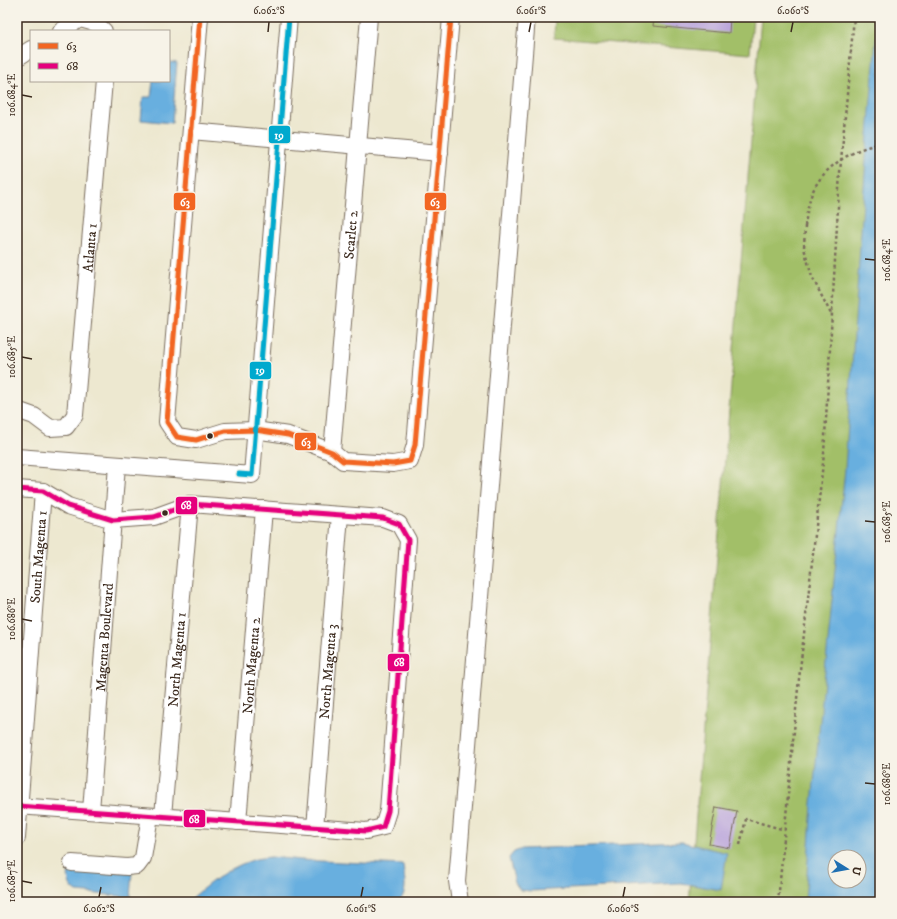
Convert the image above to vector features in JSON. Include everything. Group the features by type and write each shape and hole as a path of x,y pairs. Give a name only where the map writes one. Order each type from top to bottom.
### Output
{"street":[{"path":"200,17 167,422 177,437 196,440 225,431 255,430 288,435 332,452 343,461 394,464 410,461 415,445 451,17"},
{"path":"17,457 252,475 289,17"},
{"name":"Scarlet 2","path":"332,452 369,17"},
{"path":"460,902 457,881 527,17"},
{"path":"63,30 80,19 95,23 103,30"},
{"path":"17,58 30,51"},
{"name":"Atlanta 1","path":"17,410 34,416 50,428 66,427 75,415 104,82"},
{"path":"191,131 440,153"},
{"name":"Magenta Boulevard","path":"91,811 118,464"},
{"path":"17,489 43,491 68,506 113,520 154,517 190,504 383,518 399,524 408,540 388,811 383,827 366,831 18,806"},
{"name":"South Magenta 1","path":"17,838 18,806 43,491"},
{"name":"North Magenta 1","path":"72,862 127,867 137,866 143,858 156,816 190,504"},
{"name":"North Magenta 2","path":"238,822 264,509"},
{"name":"North Magenta 3","path":"315,828 340,515"}],"path":[{"path":"778,902 798,688 824,454 840,172 854,17"},
{"path":"832,316 812,277 804,248 808,203 818,182 834,164 854,153 880,144"},
{"path":"740,845 746,819 785,830"}],"green space":[{"path":"555,17 753,17 750,54 554,38"},
{"path":"761,17 880,17 880,902 689,902"}],"water":[{"path":"878,17 880,17 880,884 878,902 805,902 812,803 845,469 866,158"},
{"path":"170,62 177,63 172,123 141,120 143,97 151,97 153,82 170,82"},
{"path":"682,842 727,853 721,890 681,883 531,891 520,890 515,883 509,858 514,852 522,849"},
{"path":"271,857 403,865 405,885 404,894 398,902 188,902 209,884 233,868 255,859"},
{"path":"69,870 132,872 130,897 77,892 72,888 69,882"}],"building":[{"path":"654,17 730,17 729,33 653,26"},
{"path":"716,807 737,811 730,848 709,844"}],"transit line":[{"name":"63","path":"200,17 167,422 177,437 196,440 225,431 255,430 288,435 332,452 343,461 393,464 410,461 415,445 451,17"},
{"name":"19","path":"239,474 252,475 289,17"},
{"name":"68","path":"17,489 43,491 68,506 113,520 154,517 190,504 383,518 399,524 408,540 388,811 383,827 366,831 17,806"}]}
